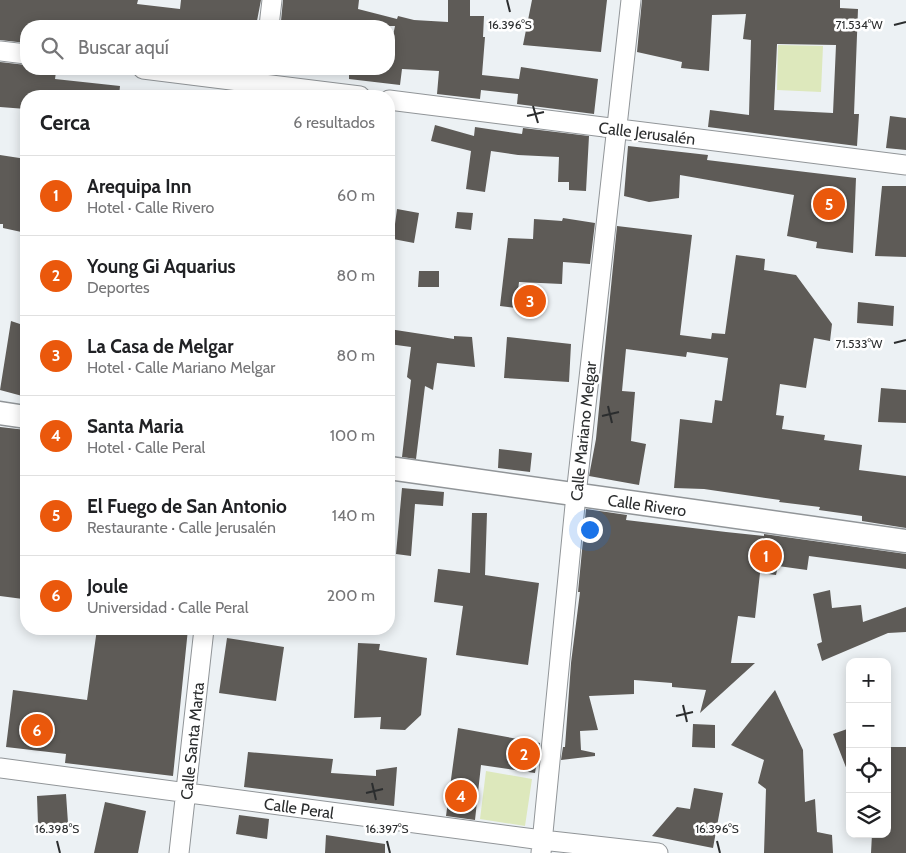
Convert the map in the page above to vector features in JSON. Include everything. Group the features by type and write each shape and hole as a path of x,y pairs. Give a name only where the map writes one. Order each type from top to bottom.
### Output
{"street":[{"path":"270,20 272,0"},
{"name":"Calle Mariano Melgar","path":"542,847 576,495 631,0"},
{"path":"0,51 20,53"},
{"path":"194,75 315,90"},
{"name":"Calle Jerusalén","path":"395,101 906,165"},
{"path":"0,413 20,416"},
{"name":"Calle Rivero","path":"395,469 906,541"},
{"name":"Calle Santa Marta","path":"179,853 203,635"},
{"name":"Calle Peral","path":"0,768 186,793 542,847 658,853"}],"green space":[{"path":"778,45 823,46 821,92 777,90"},
{"path":"486,771 532,779 525,826 480,819"}],"building":[{"path":"0,0 138,0 137,4 180,9 181,0 261,0 257,20 20,20 20,42 0,40"},
{"path":"283,0 359,0 358,9 397,19 398,16 414,20 448,22 448,0 470,0 470,16 484,16 483,37 485,37 482,75 519,79 521,67 598,79 594,114 517,104 518,94 481,90 480,99 437,94 439,71 402,69 400,85 349,79 349,75 395,75 395,20 281,20"},
{"path":"532,0 607,0 601,52 523,45"},
{"path":"642,0 840,0 840,8 858,9 854,114 859,114 857,146 708,127 710,110 749,115 751,40 743,39 746,14 712,15 709,71 681,68 682,62 637,52","holes":["777,44 836,45 833,113 774,110"]},
{"path":"0,62 20,64 20,75 56,75 55,79 120,86 120,90 20,90 20,109 0,107"},
{"path":"890,116 906,118 906,150 886,148"},
{"path":"435,125 474,136 475,127 522,134 523,128 589,136 586,191 569,190 569,182 558,182 559,157 518,155 491,151 485,192 466,189 471,151 431,141"},
{"path":"628,146 708,155 707,160 856,178 853,253 816,248 817,242 787,236 794,195 680,175 679,198 649,202 624,196"},
{"path":"0,155 20,158 20,232 3,228 3,224 0,224"},
{"path":"882,186 906,186 906,257 875,256"},
{"path":"397,209 419,213 414,243 395,239"},
{"path":"457,212 473,213 471,230 455,228"},
{"path":"563,218 595,223 590,264 563,262 562,284 519,282 516,308 500,306 508,238 533,239 534,219 562,221"},
{"path":"617,226 692,235 680,335 711,339 712,333 725,334 736,255 765,259 764,270 796,275 832,324 830,341 814,338 806,388 780,384 776,415 784,416 782,429 825,435 824,440 862,445 859,470 906,476 906,528 862,521 862,516 819,510 820,507 779,502 780,500 704,489 674,488 680,419 712,423 715,400 722,401 728,358 687,352 686,357 626,349 622,391 635,392 631,441 646,444 639,485 589,476 596,439"},
{"path":"419,271 439,271 439,287 418,287"},
{"path":"858,302 894,306 893,326 857,323"},
{"path":"11,321 20,324 20,395 0,390"},
{"path":"395,330 454,339 454,336 472,337 475,367 437,363 433,390 425,386 416,459 402,457 411,380 407,377 411,347 395,345"},
{"path":"507,337 571,344 569,382 504,378"},
{"path":"881,388 906,390 906,423 878,422"},
{"path":"0,427 20,429 20,599 0,596"},
{"path":"499,449 532,453 530,472 498,468"},
{"path":"402,488 444,492 443,506 415,504 411,556 396,554"},
{"path":"586,509 627,515 626,520 764,536 764,534 906,554 906,569 809,556 807,570 778,566 776,575 760,573 755,618 738,616 731,663 755,663 700,713 706,690 672,687 672,683 634,680 634,694 589,696 598,730 580,731 581,750 595,753 595,756 561,760 563,747 565,747"},
{"path":"472,513 487,513 485,575 539,583 528,665 456,655 463,606 434,602 438,569 470,573"},
{"path":"830,590 832,608 861,605 863,622 906,607 906,632 888,633 822,661 817,644 822,642 813,594"},
{"path":"96,635 187,635 173,776 65,763 66,754 6,747 13,690 87,700"},
{"path":"227,638 284,647 276,701 219,693"},
{"path":"358,643 380,644 379,650 427,658 421,715 405,730 380,729 381,717 354,718"},
{"path":"775,690 803,750 805,802 815,799 817,832 832,835 833,853 764,853 766,789 758,783 764,760 731,745"},
{"path":"693,724 715,725 715,748 692,747"},
{"path":"458,728 540,743 535,773 481,765 475,820 446,816"},
{"path":"846,729 846,767 833,734"},
{"path":"891,747 906,747 906,853 871,853 872,838 891,838"},
{"path":"248,752 333,759 331,773 376,776 376,770 397,767 394,806 244,787"},
{"path":"694,788 723,793 713,848 652,836 677,807 690,809"},
{"path":"66,794 68,823 38,825 37,796"},
{"path":"105,802 146,811 138,853 94,853"},
{"path":"239,815 269,819 267,839 236,834"},
{"path":"326,835 385,844 385,853 325,853"}],"place":[{"name":"El Fuego de San Antonio","path":"829,204"},
{"name":"La Casa de Melgar","path":"530,301"},
{"name":"Arequipa Inn","path":"766,556"},
{"name":"Joule","path":"37,730"},
{"name":"Young Gi Aquarius","path":"524,754"},
{"name":"Santa Maria","path":"461,796"}]}
